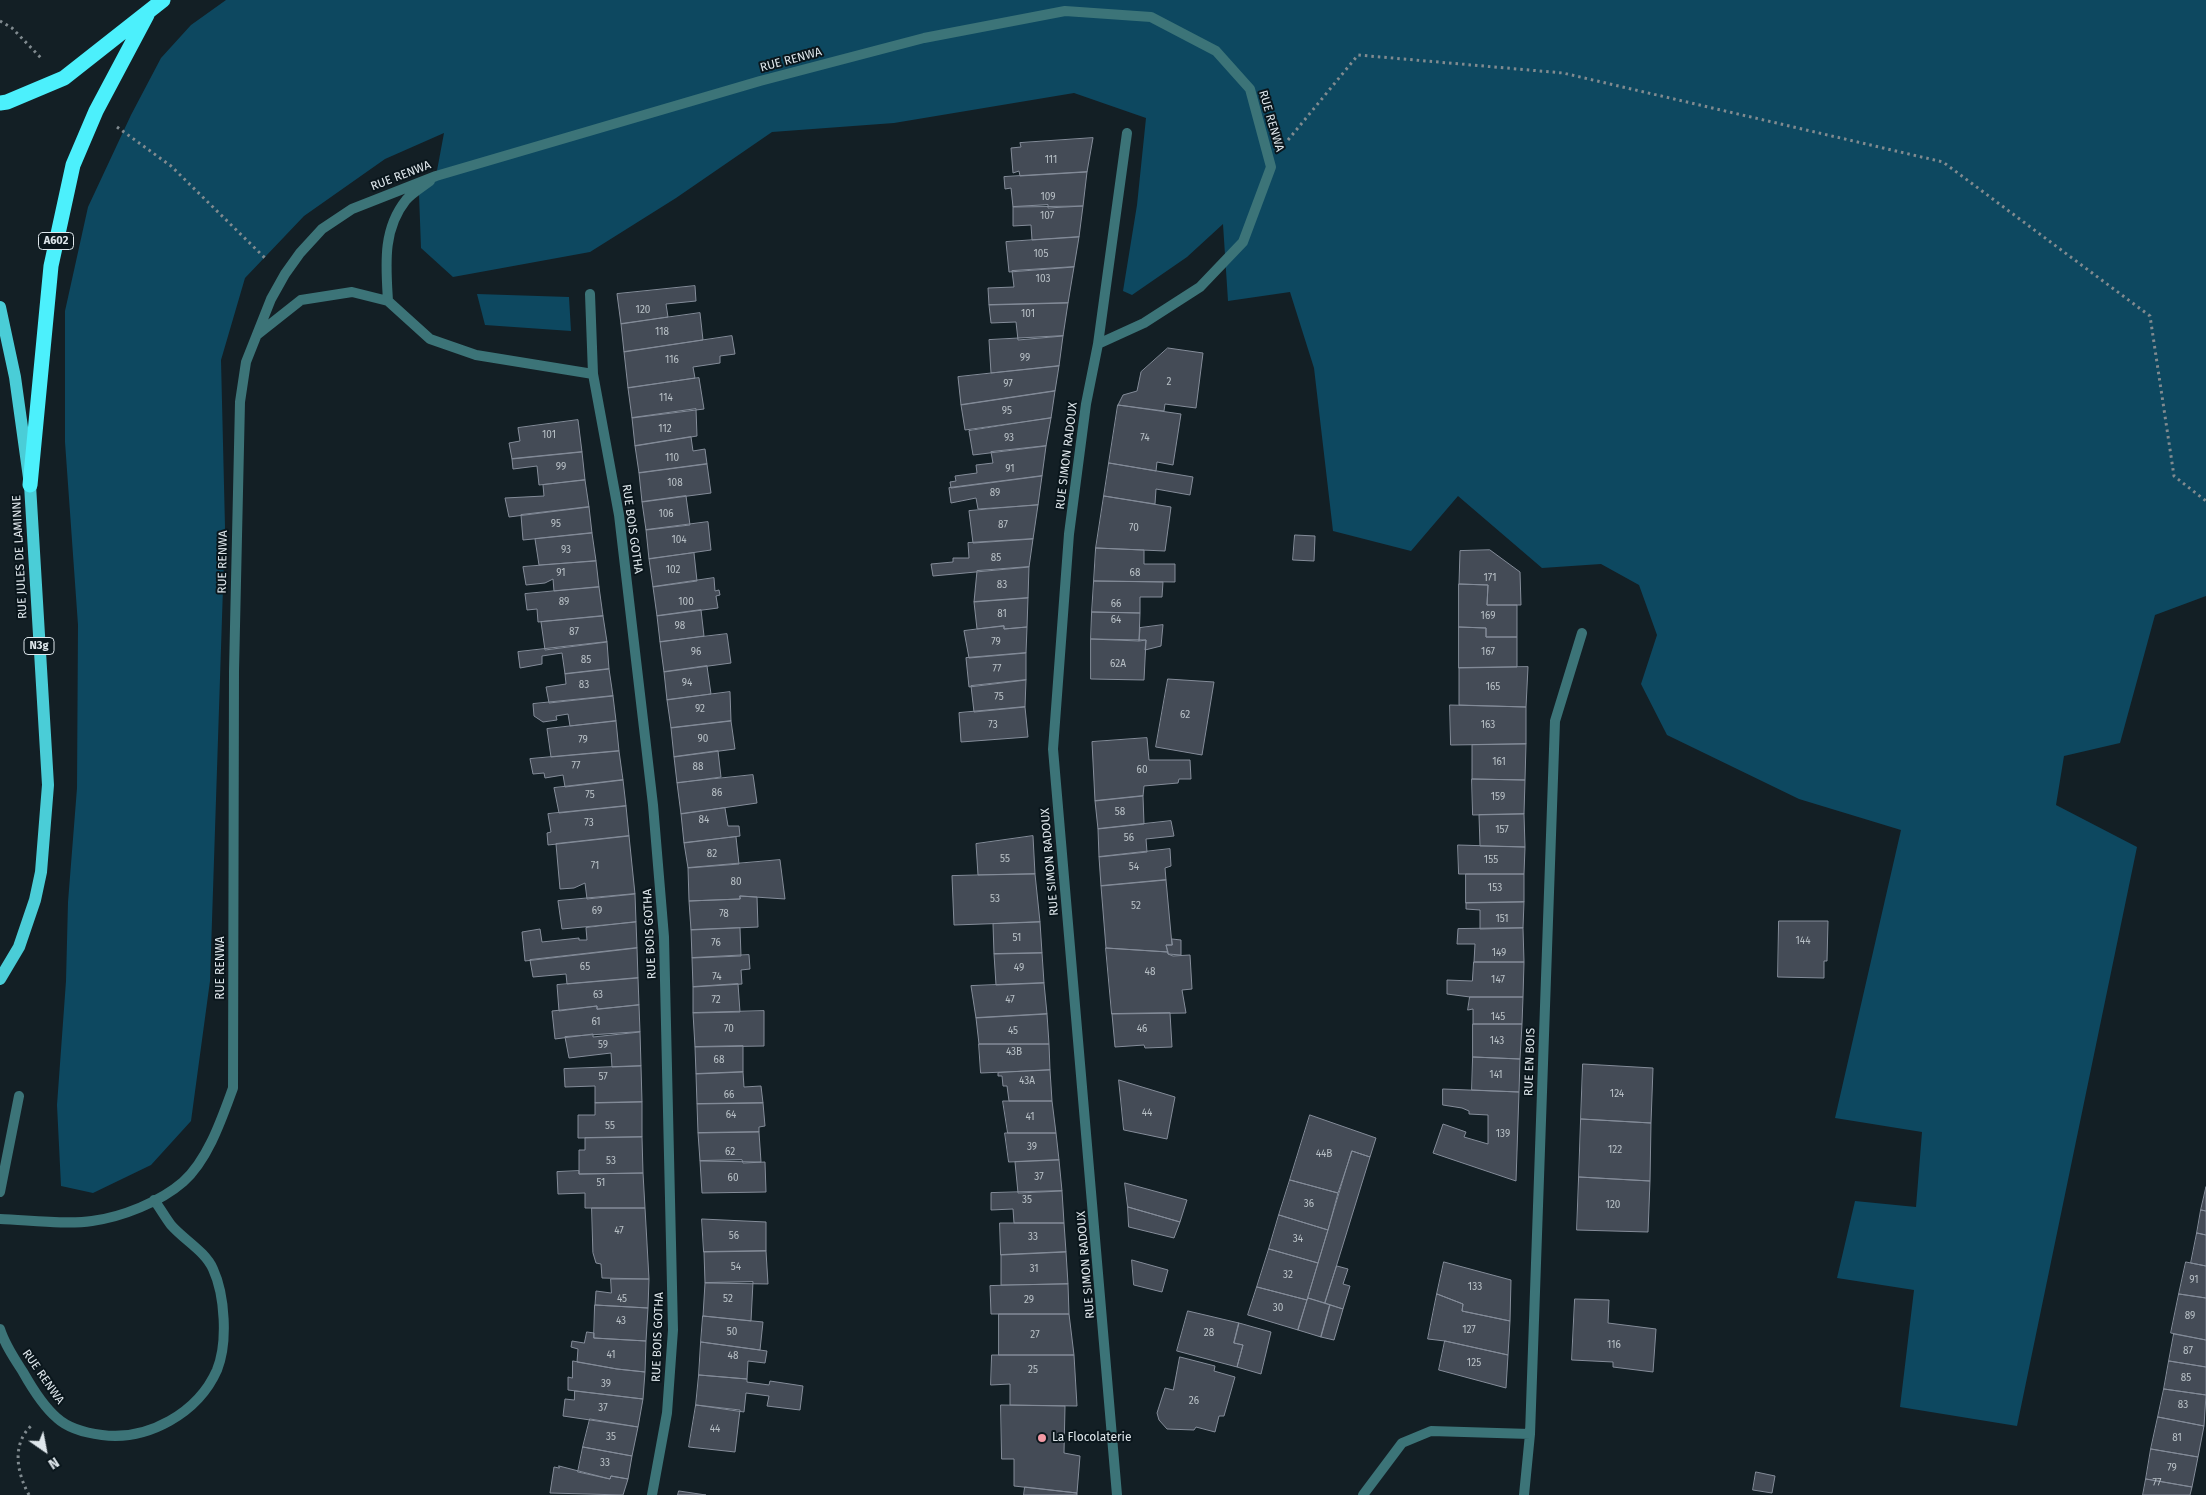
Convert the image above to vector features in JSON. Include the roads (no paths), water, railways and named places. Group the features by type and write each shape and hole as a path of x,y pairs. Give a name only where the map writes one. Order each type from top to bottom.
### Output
{"highway":[{"name":"A602","path":"0,103 7,102 64,78 147,15 163,0"},
{"name":"A602","path":"30,485 51,266 73,165 96,112 147,15"}],"main road":[{"name":"RUE JULES DE LAMINNE","path":"0,307 15,377 30,485 48,785 41,872 35,900 19,947 0,979"}],"street":[{"name":"RUE RENWA","path":"0,1219 90,1222 114,1217 154,1200 183,1182 200,1160 218,1130 233,1088 234,671 240,402 246,362 271,299 300,253 322,229 352,209 436,176 760,81 924,38 1065,11 1151,17 1216,51 1250,89 1271,167 1243,242 1200,287 1144,323 1098,344"},
{"name":"RUE SIMON RADOUX","path":"1117,1495 1053,749 1069,534 1086,404 1098,344 1127,133"},
{"path":"388,301 385,257 392,225 406,200 436,176"},
{"path":"258,335 301,300 352,292 388,301 430,339 476,355 593,374"},
{"name":"RUE BOIS GOTHA","path":"590,294 593,374 620,524 652,796 664,937 672,1330 667,1413 652,1495"},
{"name":"RUE EN BOIS","path":"1524,1495 1530,1434 1555,721 1582,633"},
{"path":"0,1192 19,1096"},
{"name":"RUE RENWA","path":"0,1329 3,1340 48,1409 72,1428 115,1436 139,1433 162,1426 187,1409 206,1387 217,1369 223,1337 222,1303 213,1268 172,1225 154,1200"},
{"path":"1363,1495 1402,1443 1430,1430 1530,1434"}],"place":[{"name":"La Flocolaterie","path":"1042,1438"}]}
